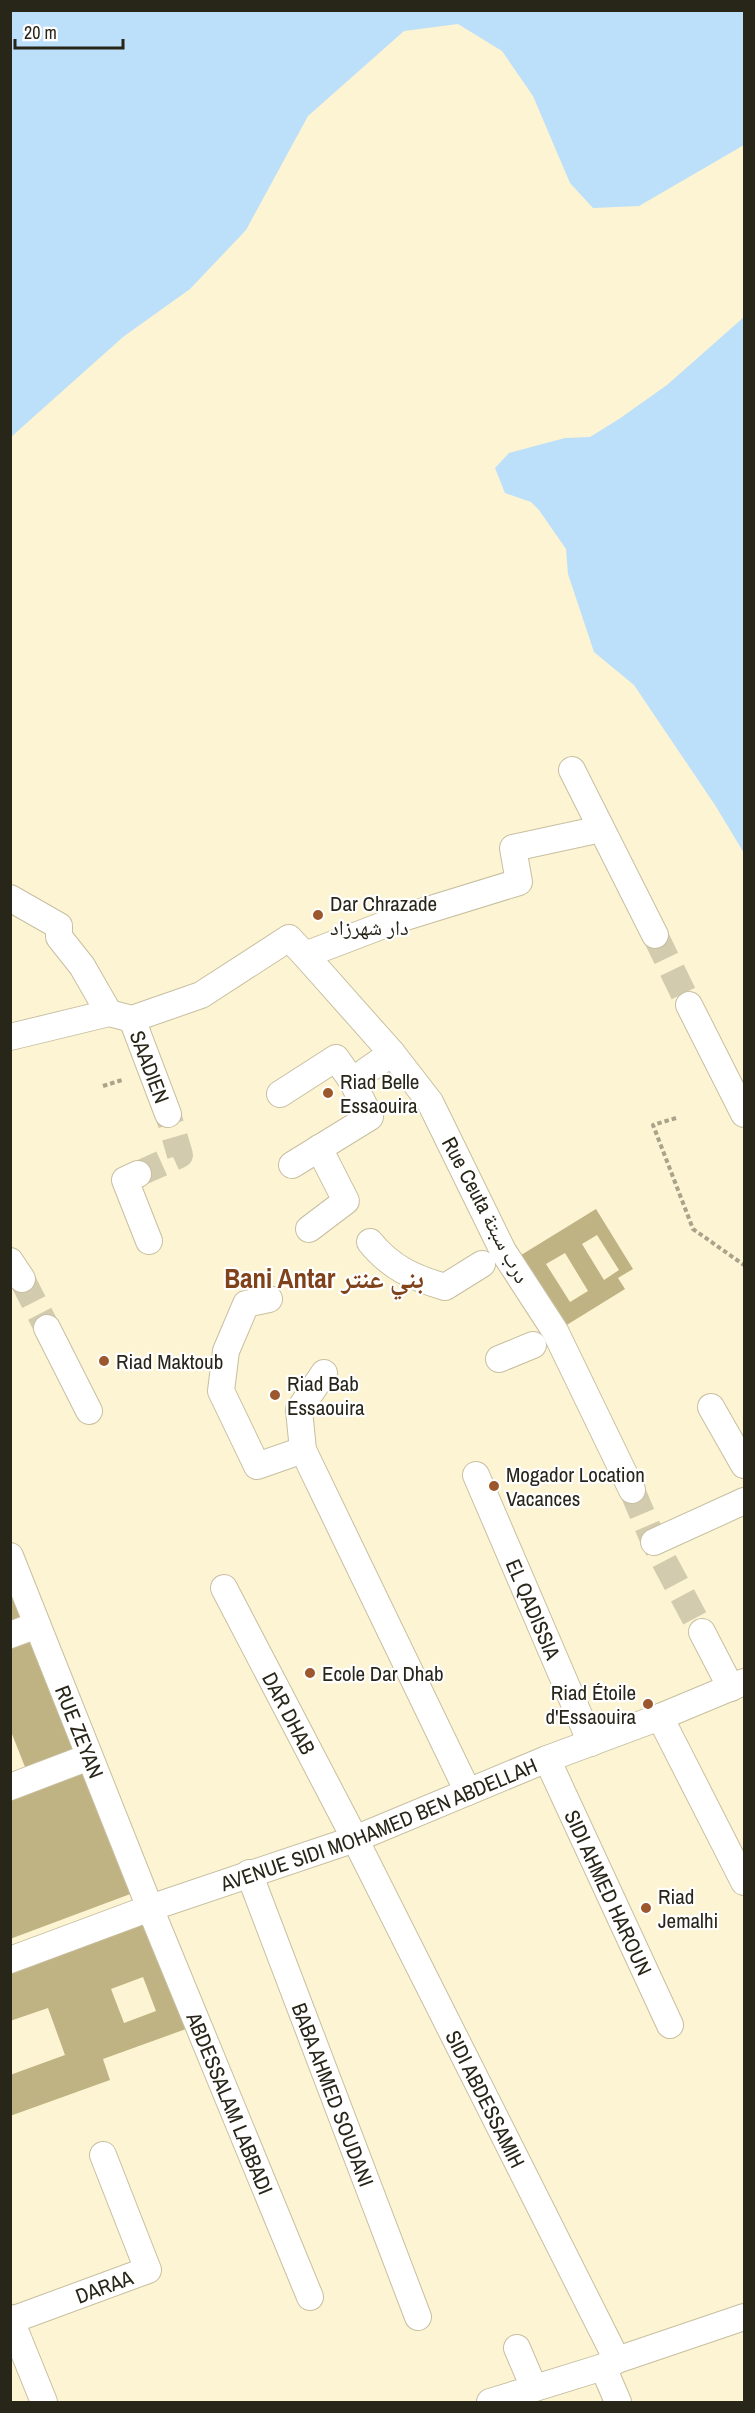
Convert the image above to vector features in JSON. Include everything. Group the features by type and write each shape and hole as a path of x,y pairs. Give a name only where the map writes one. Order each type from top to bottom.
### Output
{"street":[{"path":"572,770 655,935"},
{"path":"305,955 402,918 519,882 513,848 601,829"},
{"name":"SAADIEN","path":"10,898 59,926 59,937 120,1016 168,1114"},
{"name":"Rue Ceuta درب سبتة","path":"120,1016 201,995 289,938 392,1053 430,1102 503,1251 555,1332 632,1490"},
{"path":"689,1005 744,1114"},
{"path":"10,1037 120,1016"},
{"path":"352,1081 392,1053"},
{"path":"280,1094 336,1058 352,1081 370,1118 292,1165"},
{"path":"309,1229 346,1201 319,1148"},
{"path":"138,1174 125,1180 149,1241"},
{"path":"370,1242 383,1258 416,1278 445,1287 482,1264"},
{"path":"269,1299 246,1304 226,1351 221,1391 257,1466 303,1450"},
{"path":"47,1328 89,1411"},
{"path":"500,1359 533,1345"},
{"path":"324,1373 299,1410 303,1450 468,1792"},
{"path":"711,1407 744,1465"},
{"name":"EL QADISSIA","path":"476,1475 591,1743"},
{"path":"654,1542 744,1501"},
{"name":"RUE ZEYAN","path":"10,1556 150,1908"},
{"name":"DAR DHAB","path":"224,1588 355,1839"},
{"path":"10,1635 38,1625"},
{"path":"702,1632 738,1685"},
{"name":"AVENUE SIDI MOHAMED BEN ABDELLAH","path":"10,1960 249,1873 355,1839 547,1759 738,1685"},
{"path":"660,1717 744,1882"},
{"path":"10,1787 89,1757"},
{"name":"SIDI AHMED HAROUN","path":"547,1759 670,2025"},
{"name":"SIDI ABDESSAMIH","path":"355,1839 610,2364 618,2403"},
{"name":"BABA AHMED SOUDANI","path":"249,1873 418,2317"},
{"name":"ABDESSALAM LABBADI","path":"150,1908 310,2297"},
{"name":"DARAA","path":"11,2319 148,2270 103,2155"},
{"path":"11,2319 44,2403"},
{"path":"490,2403 743,2320"},
{"path":"517,2348 534,2388"}],"path":[{"path":"676,1118 653,1125 693,1229 744,1265"}],"water":[{"path":"11,10 744,11 744,145 639,206 593,208 570,183 533,96 502,51 458,24 404,31 308,116 246,230 190,289 123,337 11,437"},
{"path":"744,317 744,853 715,805 634,685 594,652 568,574 566,549 531,502 505,493 495,468 509,453 565,438 590,437 667,385"}],"building":[{"path":"596,1209 633,1269 618,1278 625,1289 557,1331 513,1260","holes":["597,1235 619,1270 604,1280 582,1244","565,1253 588,1291 570,1302 546,1264"]},
{"path":"10,1579 27,1620 10,1627"},
{"path":"32,1634 78,1752 27,1772 10,1729 10,1642"},
{"path":"85,1769 133,1893 10,1939 10,1799"},
{"path":"145,1921 186,2029 103,2059 110,2080 10,2116 10,2075 65,2055 48,2008 10,2021 10,1971","holes":["143,1977 156,2011 124,2023 111,1989"]}],"tunnel":[{"path":"655,935 689,1005"},
{"path":"138,1174 180,1155 168,1114"},
{"path":"22,1279 47,1328"},
{"path":"632,1490 654,1542 702,1632"}],"place":[{"name":"Dar Chrazade دار شهرزاد","path":"318,915"},
{"name":"Riad Belle Essaouira","path":"328,1093"},
{"name":"Riad Maktoub","path":"104,1361"},
{"name":"Riad Bab Essaouira","path":"275,1395"},
{"name":"Mogador Location Vacances","path":"494,1486"},
{"name":"Ecole Dar Dhab","path":"310,1673"},
{"name":"Riad Étoile d'Essaouira","path":"648,1704"},
{"name":"Riad Jemalhi","path":"646,1908"}],"district":[{"name":"Bani Antar بني عنتر","path":"324,1278"}]}
